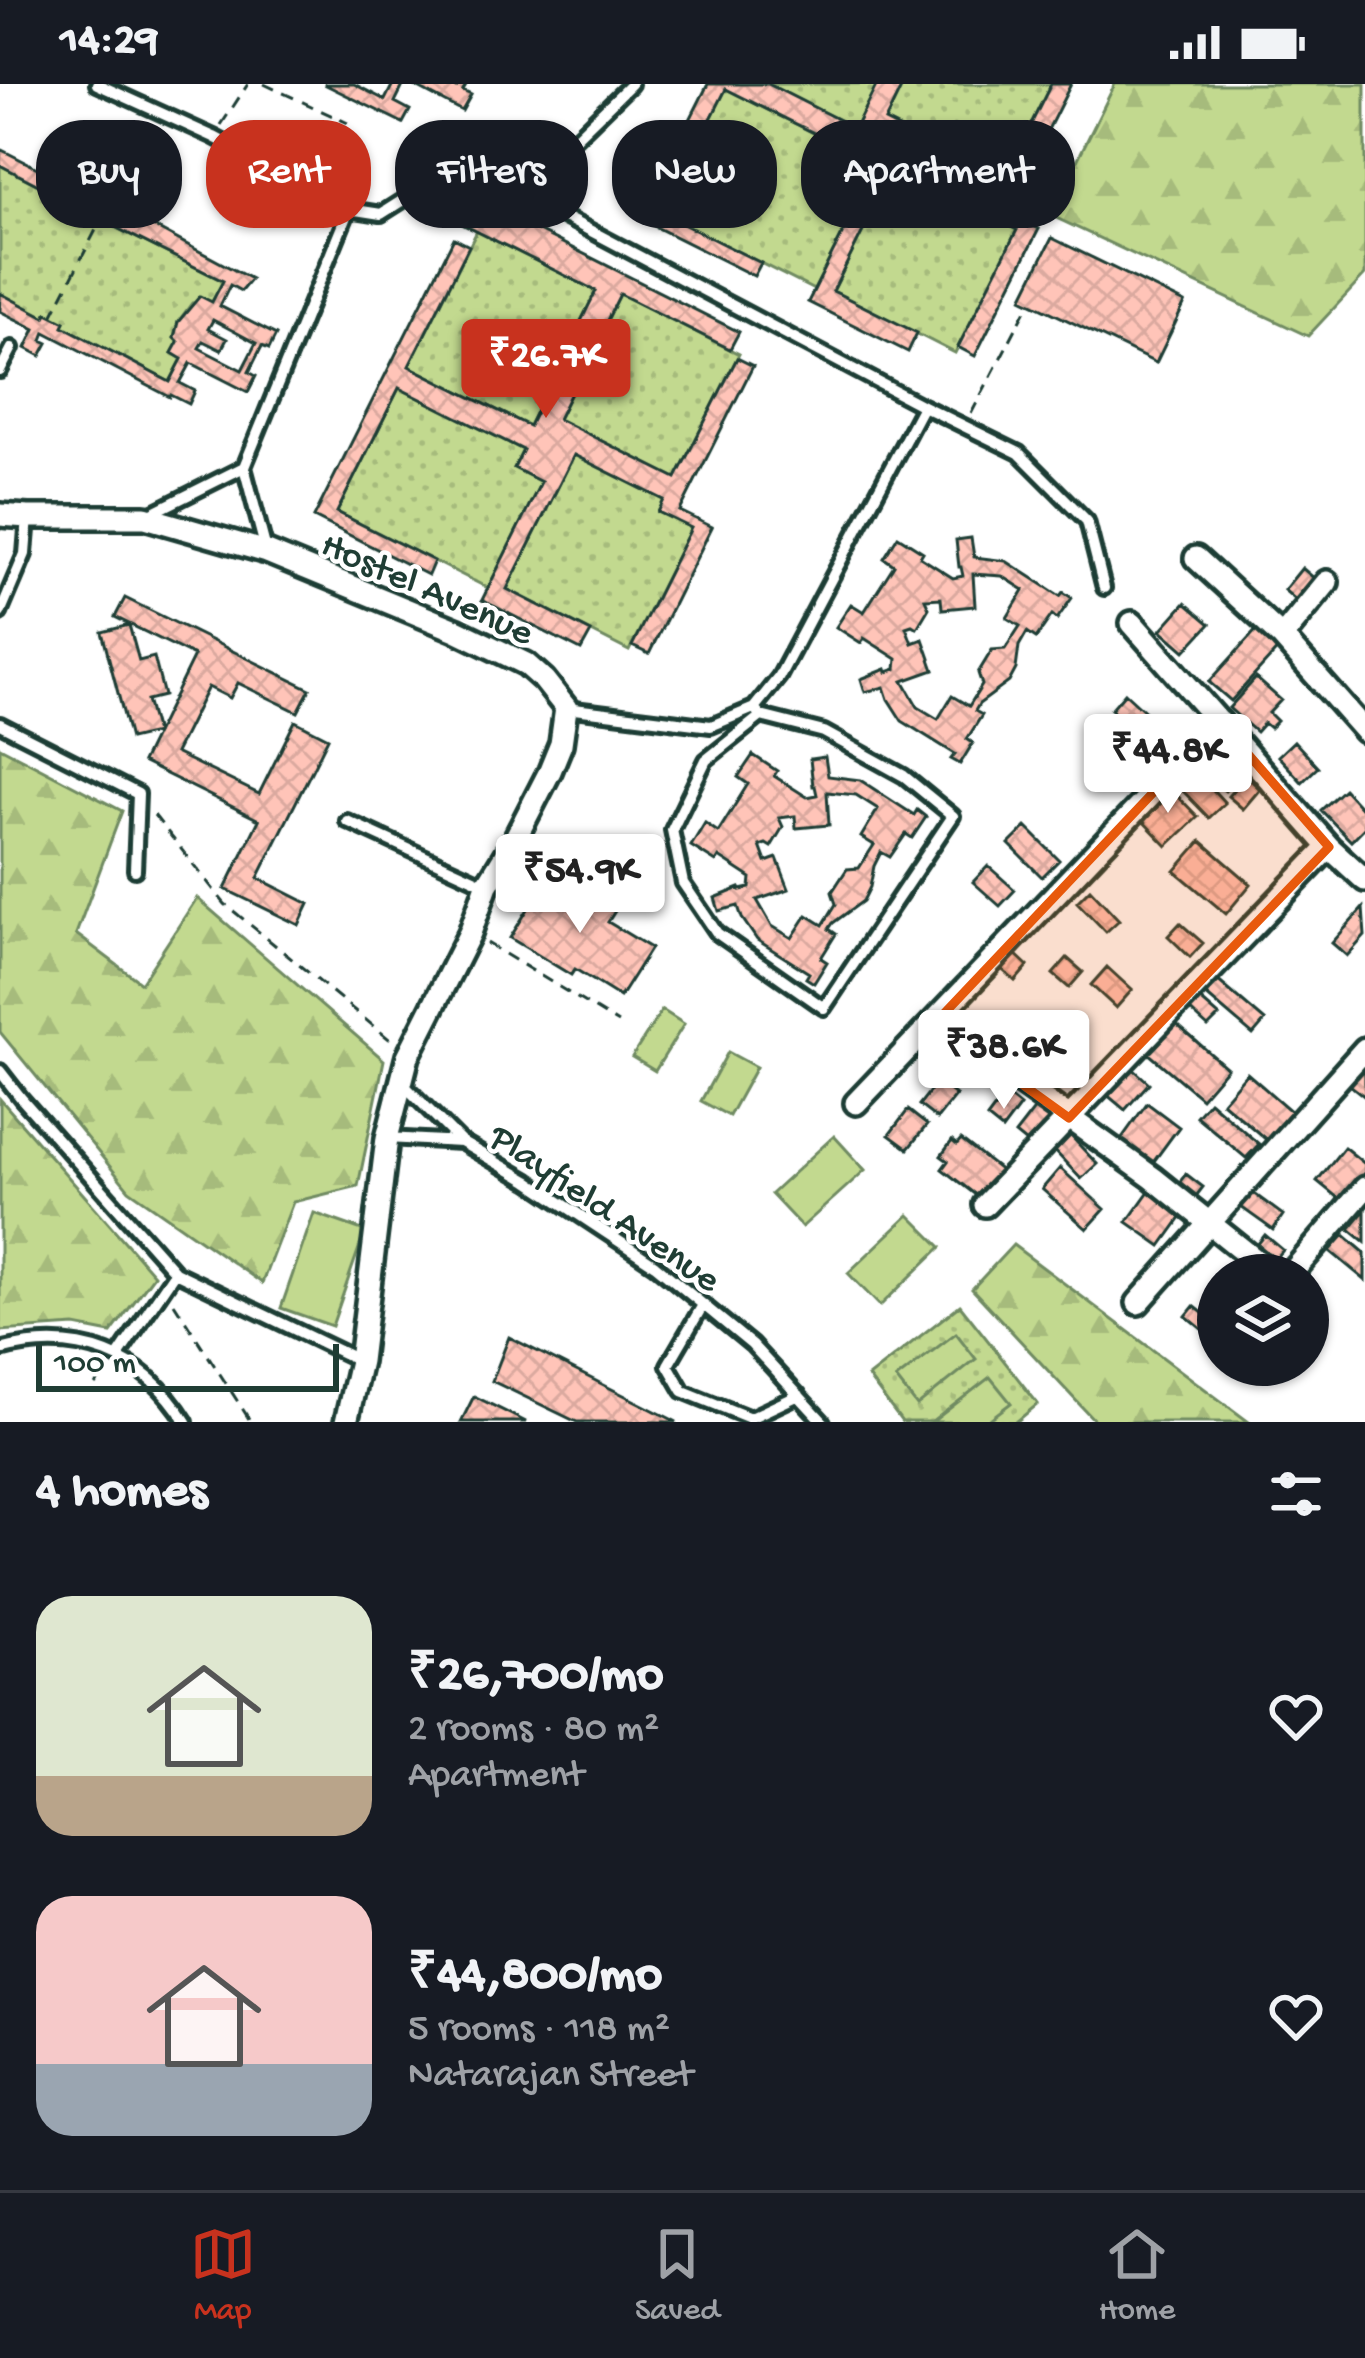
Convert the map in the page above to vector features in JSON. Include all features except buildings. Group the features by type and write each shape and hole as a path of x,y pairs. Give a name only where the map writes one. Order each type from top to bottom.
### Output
{"street":[{"name":"Hostel Avenue","path":"0,514 145,517 267,552 526,664 566,708"},
{"path":"1196,558 1282,637 1365,731"},
{"path":"1282,637 1327,582"},
{"path":"1132,623 1329,847 1365,880"},
{"path":"346,1422 360,1361 387,1138 409,1056 470,933 487,885 550,771 561,744 566,708"},
{"path":"856,1103 1220,722"},
{"path":"985,1205 1329,847"},
{"path":"936,1022 1153,1178 1247,1254"},
{"path":"1138,1303 1365,1049"},
{"path":"1308,1254 1365,1188"}],"lane":[{"path":"97,84 206,133"},
{"path":"588,126 632,84"},
{"path":"267,552 244,466 341,228"},
{"path":"585,228 1019,453 1087,520 1104,588"},
{"path":"0,370 12,348"},
{"path":"566,708 711,726 757,712 824,731 904,776 953,816 824,1008 717,933 683,883 672,830 706,760 757,712 779,677 923,406"},
{"path":"145,517 244,466"},
{"path":"0,613 25,554 28,518"},
{"path":"0,724 138,794 135,870"},
{"path":"347,821 487,885"},
{"path":"0,1071 175,1272 360,1361"},
{"path":"403,1084 461,1142"},
{"name":"Playfield Avenue","path":"387,1138 461,1142 528,1181 655,1265 704,1304 752,1345 823,1422"},
{"path":"118,1356 175,1272"},
{"path":"704,1304 668,1365 683,1391 750,1418 800,1395"},
{"path":"0,1350 30,1342 75,1342 118,1356 148,1375 186,1422"}],"path":[{"path":"225,120 248,84"},
{"path":"264,84 340,120"},
{"path":"52,316 97,228"},
{"path":"964,427 1030,302"},
{"path":"138,794 225,904 409,1056"},
{"path":"470,933 618,1023"},
{"path":"164,1288 251,1422"}],"highlighted area":[{"path":"1220,722 1329,847 1069,1118 936,1022"}],"green space":[{"path":"768,84 877,84 859,120 839,120"},
{"path":"903,84 1051,84 1033,120 885,120"},
{"path":"1115,84 1365,84 1365,275 1308,336 1075,227 1075,165"},
{"path":"726,89 801,126 801,228 845,228 814,290 691,228 777,228 777,120 710,120"},
{"path":"0,165 36,184 36,228 117,228 223,281 212,302 192,303 178,322 174,338 178,342 172,353 182,359 170,382 47,313 45,317 0,293"},
{"path":"864,228 1017,230 955,353 833,291"},
{"path":"477,231 596,291 529,426 409,366"},
{"path":"620,294 739,354 676,478 558,419"},
{"path":"399,388 523,450 541,482 488,588 337,512"},
{"path":"574,455 664,500 659,512 691,528 629,651 507,589"},
{"path":"0,747 122,811 76,934 141,983 197,898 384,1060 358,1186 293,1202 262,1283 129,1190 0,1032"},
{"path":"662,1010 684,1024 655,1071 632,1057"},
{"path":"728,1052 756,1067 729,1116 701,1101"},
{"path":"0,1099 154,1275 111,1333 75,1326 0,1331"},
{"path":"834,1136 865,1170 802,1227 771,1194"},
{"path":"314,1213 365,1231 332,1326 281,1308"},
{"path":"909,1215 941,1247 880,1306 848,1273"},
{"path":"1013,1245 1249,1422 1096,1422 972,1289"},
{"path":"960,1305 1038,1404 1016,1422 902,1422 868,1377"},
{"path":"956,1333 976,1359 917,1406 896,1379"},
{"path":"990,1377 1011,1403 986,1422 932,1422"}]}
